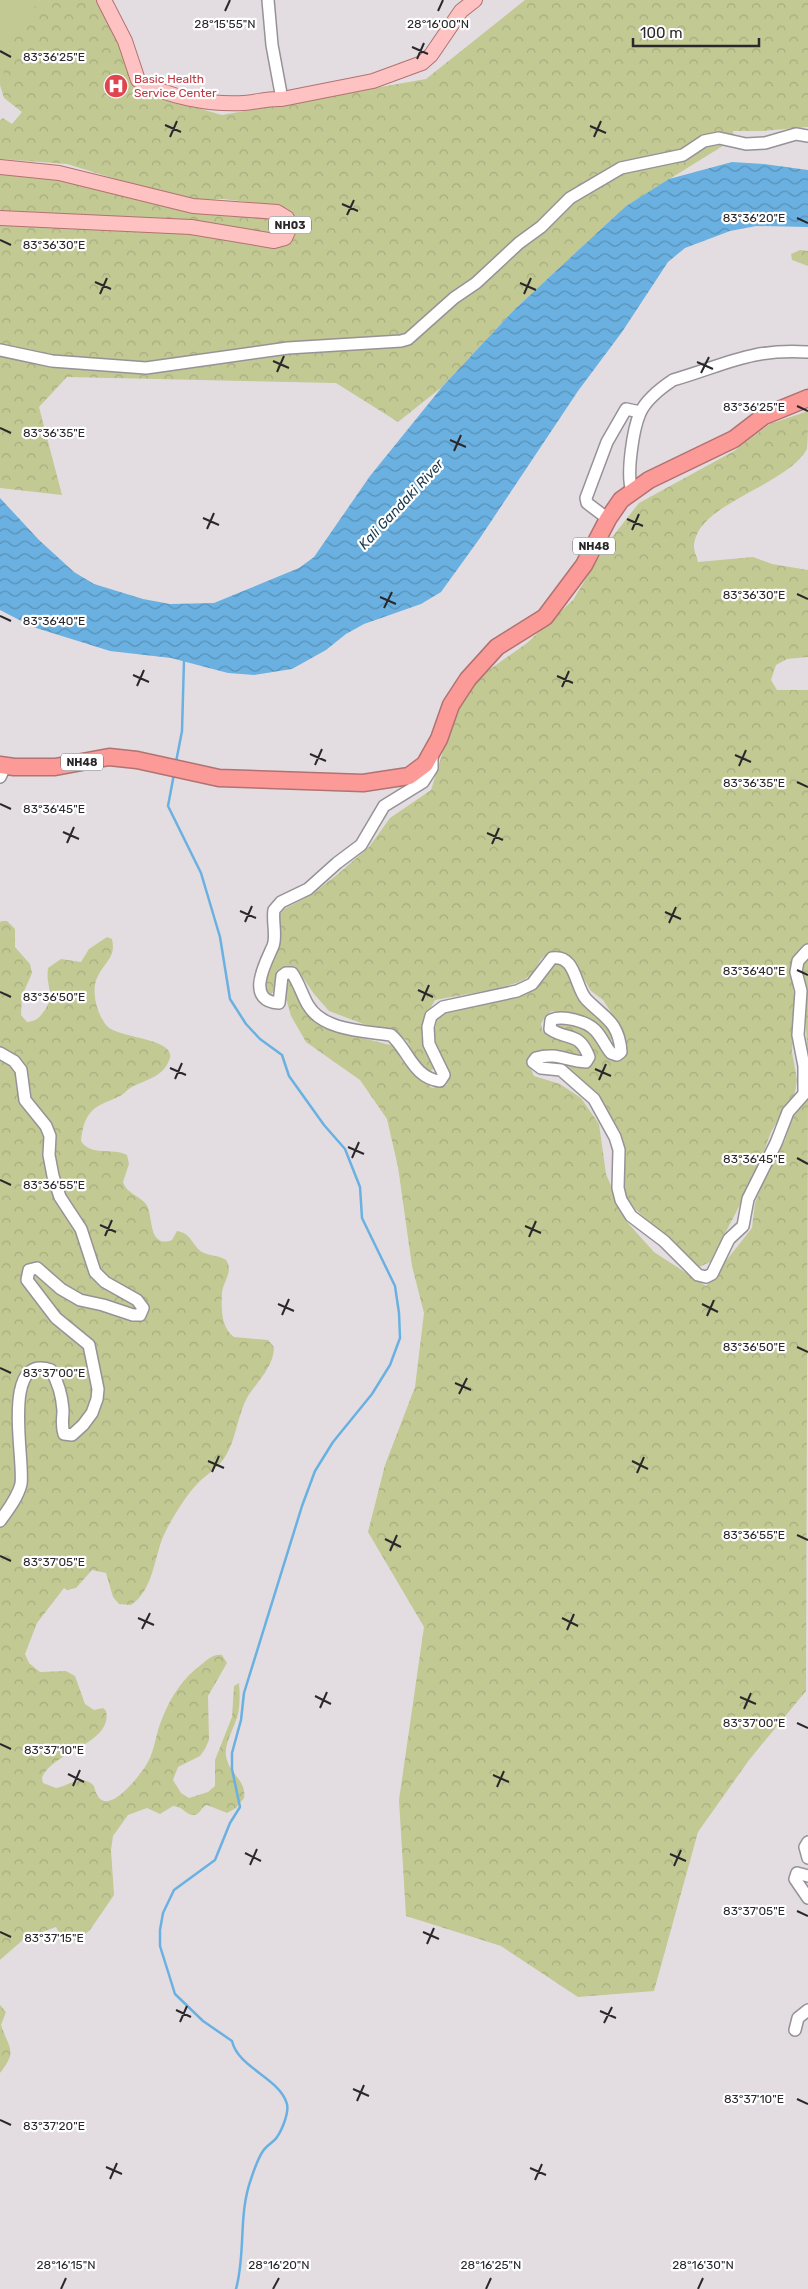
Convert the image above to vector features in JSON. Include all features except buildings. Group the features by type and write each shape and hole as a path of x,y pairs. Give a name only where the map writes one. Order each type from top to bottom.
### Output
{"highway":[{"name":"NH48","path":"0,765 22,768 55,766 109,757 137,760 201,775 308,781 381,781 409,776 425,764 431,750 439,739 451,705 468,679 497,647 545,618 584,565 608,519 621,500 632,491 734,439 764,416 808,398"}],"main road":[{"path":"104,0 124,41 138,80 161,93 224,103 245,103 267,98 282,100 374,81 422,63 431,55 461,11 475,0"},
{"name":"NH03","path":"0,167 60,173 193,206 278,212 287,218 290,227 284,238 274,241 191,226 0,218"}],"street":[{"path":"268,0 272,46 282,100"},
{"path":"0,350 52,361 146,368 288,348 401,341 408,339 454,298 476,283 509,251 540,227 570,198 621,168 683,155 704,141 719,138 746,144 765,143 796,134 808,136"},
{"path":"632,491 629,482 630,472 640,412 658,391 673,380 696,374 721,363 771,351 808,352"},
{"path":"608,519 587,503 586,498 607,442 622,413 630,409 640,412"},
{"path":"431,750 433,761 426,777 414,789 384,806 361,845 333,866 308,889 281,902 274,910 274,944 260,975 261,991 268,1000 279,1003 282,976 286,973 292,973 299,983 308,1005 315,1014 343,1028 392,1034 416,1067 429,1078 440,1081 444,1075 430,1050 427,1033 431,1016 443,1007 517,991 532,984 552,958 558,957 566,962 574,972 580,990 586,999 607,1016 620,1043 621,1052 617,1055 611,1053 598,1034 585,1024 556,1018 551,1020 550,1029 580,1042 589,1057 586,1062 580,1062 556,1055 544,1055 536,1058 533,1062 541,1068 561,1070 594,1099 615,1137 619,1150 618,1188 621,1200 631,1216 664,1241 698,1276 706,1277 712,1274 729,1239 743,1226 748,1199 776,1143 788,1112 804,1094 804,1066 798,1035 801,991 796,972 798,960 808,950"},
{"path":"0,765 2,773 0,778"},
{"path":"0,1053 14,1061 22,1070 25,1100 46,1126 50,1136 49,1155 60,1197 81,1229 95,1272 105,1282 137,1300 143,1308 140,1315 133,1315 121,1310 80,1300 61,1289 37,1268 29,1270 27,1280 52,1314 89,1345 98,1389 92,1413 83,1425 72,1435 64,1434 61,1427 63,1406 60,1392 51,1370 31,1369 25,1374 20,1390 17,1412 21,1484 0,1521"},
{"path":"808,1842 805,1847 805,1855 808,1858"},
{"path":"808,1876 797,1873 795,1879 808,1898"},
{"path":"795,2030 798,2018 808,2010"}],"green space":[{"path":"0,0 39,0 0,85"},
{"path":"39,0 98,0 136,86 155,96 222,115 426,79 525,0 808,0 808,127 763,131 733,131 734,139 626,206 513,311 442,387 398,422 336,383 67,377 39,407 62,495 0,488 0,223 293,237 296,220 282,206 223,199 195,200 177,198 67,164 0,159 0,120 3,118 12,124 22,112 4,98 0,85 12,43"},
{"path":"0,173 41,176 284,220 282,235 0,212"},
{"path":"800,250 808,251 808,266 792,260 791,254"},
{"path":"808,411 807,449 796,462 781,474 709,518 698,532 694,547 698,562 753,557 772,564 808,570 808,657 787,659 776,665 771,680 777,690 808,690 808,946 800,950 791,965 795,1007 792,1052 797,1080 794,1098 784,1109 771,1132 754,1178 710,1262 699,1267 635,1209 624,1194 624,1150 620,1131 595,1093 540,1065 541,1060 581,1066 591,1065 594,1057 552,1027 552,1023 572,1024 588,1031 614,1057 618,1023 603,1000 591,991 577,967 563,953 547,955 540,961 533,973 521,981 498,988 435,1000 425,1019 422,1034 425,1049 435,1068 430,1071 418,1062 407,1041 393,1029 374,1028 329,1011 314,994 295,966 285,966 271,995 264,988 264,977 278,917 284,909 311,895 338,874 369,847 390,818 431,790 449,732 461,702 482,675 527,643 573,600 609,541 639,503 734,451 770,424"},
{"path":"7,921 15,929 15,947 30,964 32,973 22,996 21,1015 27,1022 38,1018 49,1002 48,968 61,959 81,962 89,949 107,937 112,939 113,951 110,959 96,981 95,995 100,1015 107,1026 113,1030 164,1046 169,1051 170,1058 164,1069 159,1073 94,1109 85,1122 81,1141 90,1149 127,1155 129,1164 123,1182 130,1192 146,1204 153,1230 159,1240 172,1240 177,1231 182,1232 202,1252 226,1260 229,1273 222,1293 222,1305 226,1328 234,1337 268,1340 274,1347 268,1367 244,1403 229,1450 219,1464 193,1488 183,1501 163,1537 152,1574 138,1599 131,1605 119,1604 113,1597 106,1573 92,1570 76,1588 67,1590 64,1588 37,1623 25,1654 29,1663 40,1672 66,1671 75,1676 85,1704 94,1710 103,1708 106,1711 106,1722 100,1732 48,1769 42,1778 43,1783 56,1788 80,1780 89,1782 94,1786 98,1797 104,1801 119,1796 145,1767 163,1715 182,1683 209,1659 216,1655 222,1655 227,1663 208,1696 209,1740 200,1756 178,1767 173,1780 181,1793 189,1798 208,1792 215,1786 215,1760 232,1717 234,1686 239,1683 240,1699 238,1714 228,1740 226,1756 227,1762 243,1786 244,1798 236,1808 227,1813 207,1805 195,1815 173,1806 160,1814 147,1808 128,1815 113,1836 111,1850 114,1895 90,1930 79,1939 65,1944 56,1927 25,1938 0,1960 0,922"},
{"path":"808,956 808,1058 802,971 805,957"},
{"path":"555,962 570,974 597,1007 610,1029 612,1036 611,1044 567,1013 552,1011 546,1015 541,1024 543,1032 572,1042 579,1051 580,1057 553,1051 541,1053 527,1060 534,1076 560,1084 581,1098 599,1124 606,1174 626,1221 654,1252 706,1286 752,1228 755,1203 767,1173 785,1140 795,1110 804,1103 808,1092 806,1691 749,1760 698,1832 654,1991 578,1997 501,1946 406,1916 399,1800 424,1627 368,1532 385,1465 415,1387 424,1313 412,1266 398,1167 387,1119 360,1080 306,1042 291,1016 285,995 286,982 291,979 309,1017 327,1029 394,1046 402,1061 432,1088 447,1085 448,1069 438,1052 434,1033 438,1017 452,1010 507,996"},
{"path":"0,2005 6,2012 1,2025 9,2045 10,2054 6,2065 0,2073"}],"water":[{"name":"Kali Gandaki River","path":"732,162 808,170 808,227 756,226 730,231 685,248 668,262 622,332 578,391 480,538 441,592 421,604 364,624 346,634 326,650 292,669 254,675 228,673 171,658 110,651 33,627 0,610 0,498 39,540 74,572 94,584 143,599 170,604 214,603 299,568 314,557 370,476 442,387 513,311 626,206 669,179"}],"waterway":[{"path":"176,762 182,731 184,660"},
{"path":"174,774 168,806 201,873 220,937 230,999 246,1024 260,1039 282,1055 289,1076 324,1125 345,1149 360,1187 362,1218 395,1286 399,1313 400,1338 390,1365 372,1394 333,1442 315,1471 302,1506 244,1693 241,1720 232,1753 232,1769 240,1807 230,1823 215,1860 174,1890 163,1913 160,1930 160,1946 175,1994 203,2021 232,2041 242,2059 276,2087 283,2095 287,2104 286,2117 281,2130 276,2139 261,2154 247,2193 243,2220 241,2262 236,2289"}],"place":[{"name":"Basic Health Service Center","path":"116,86"}]}
